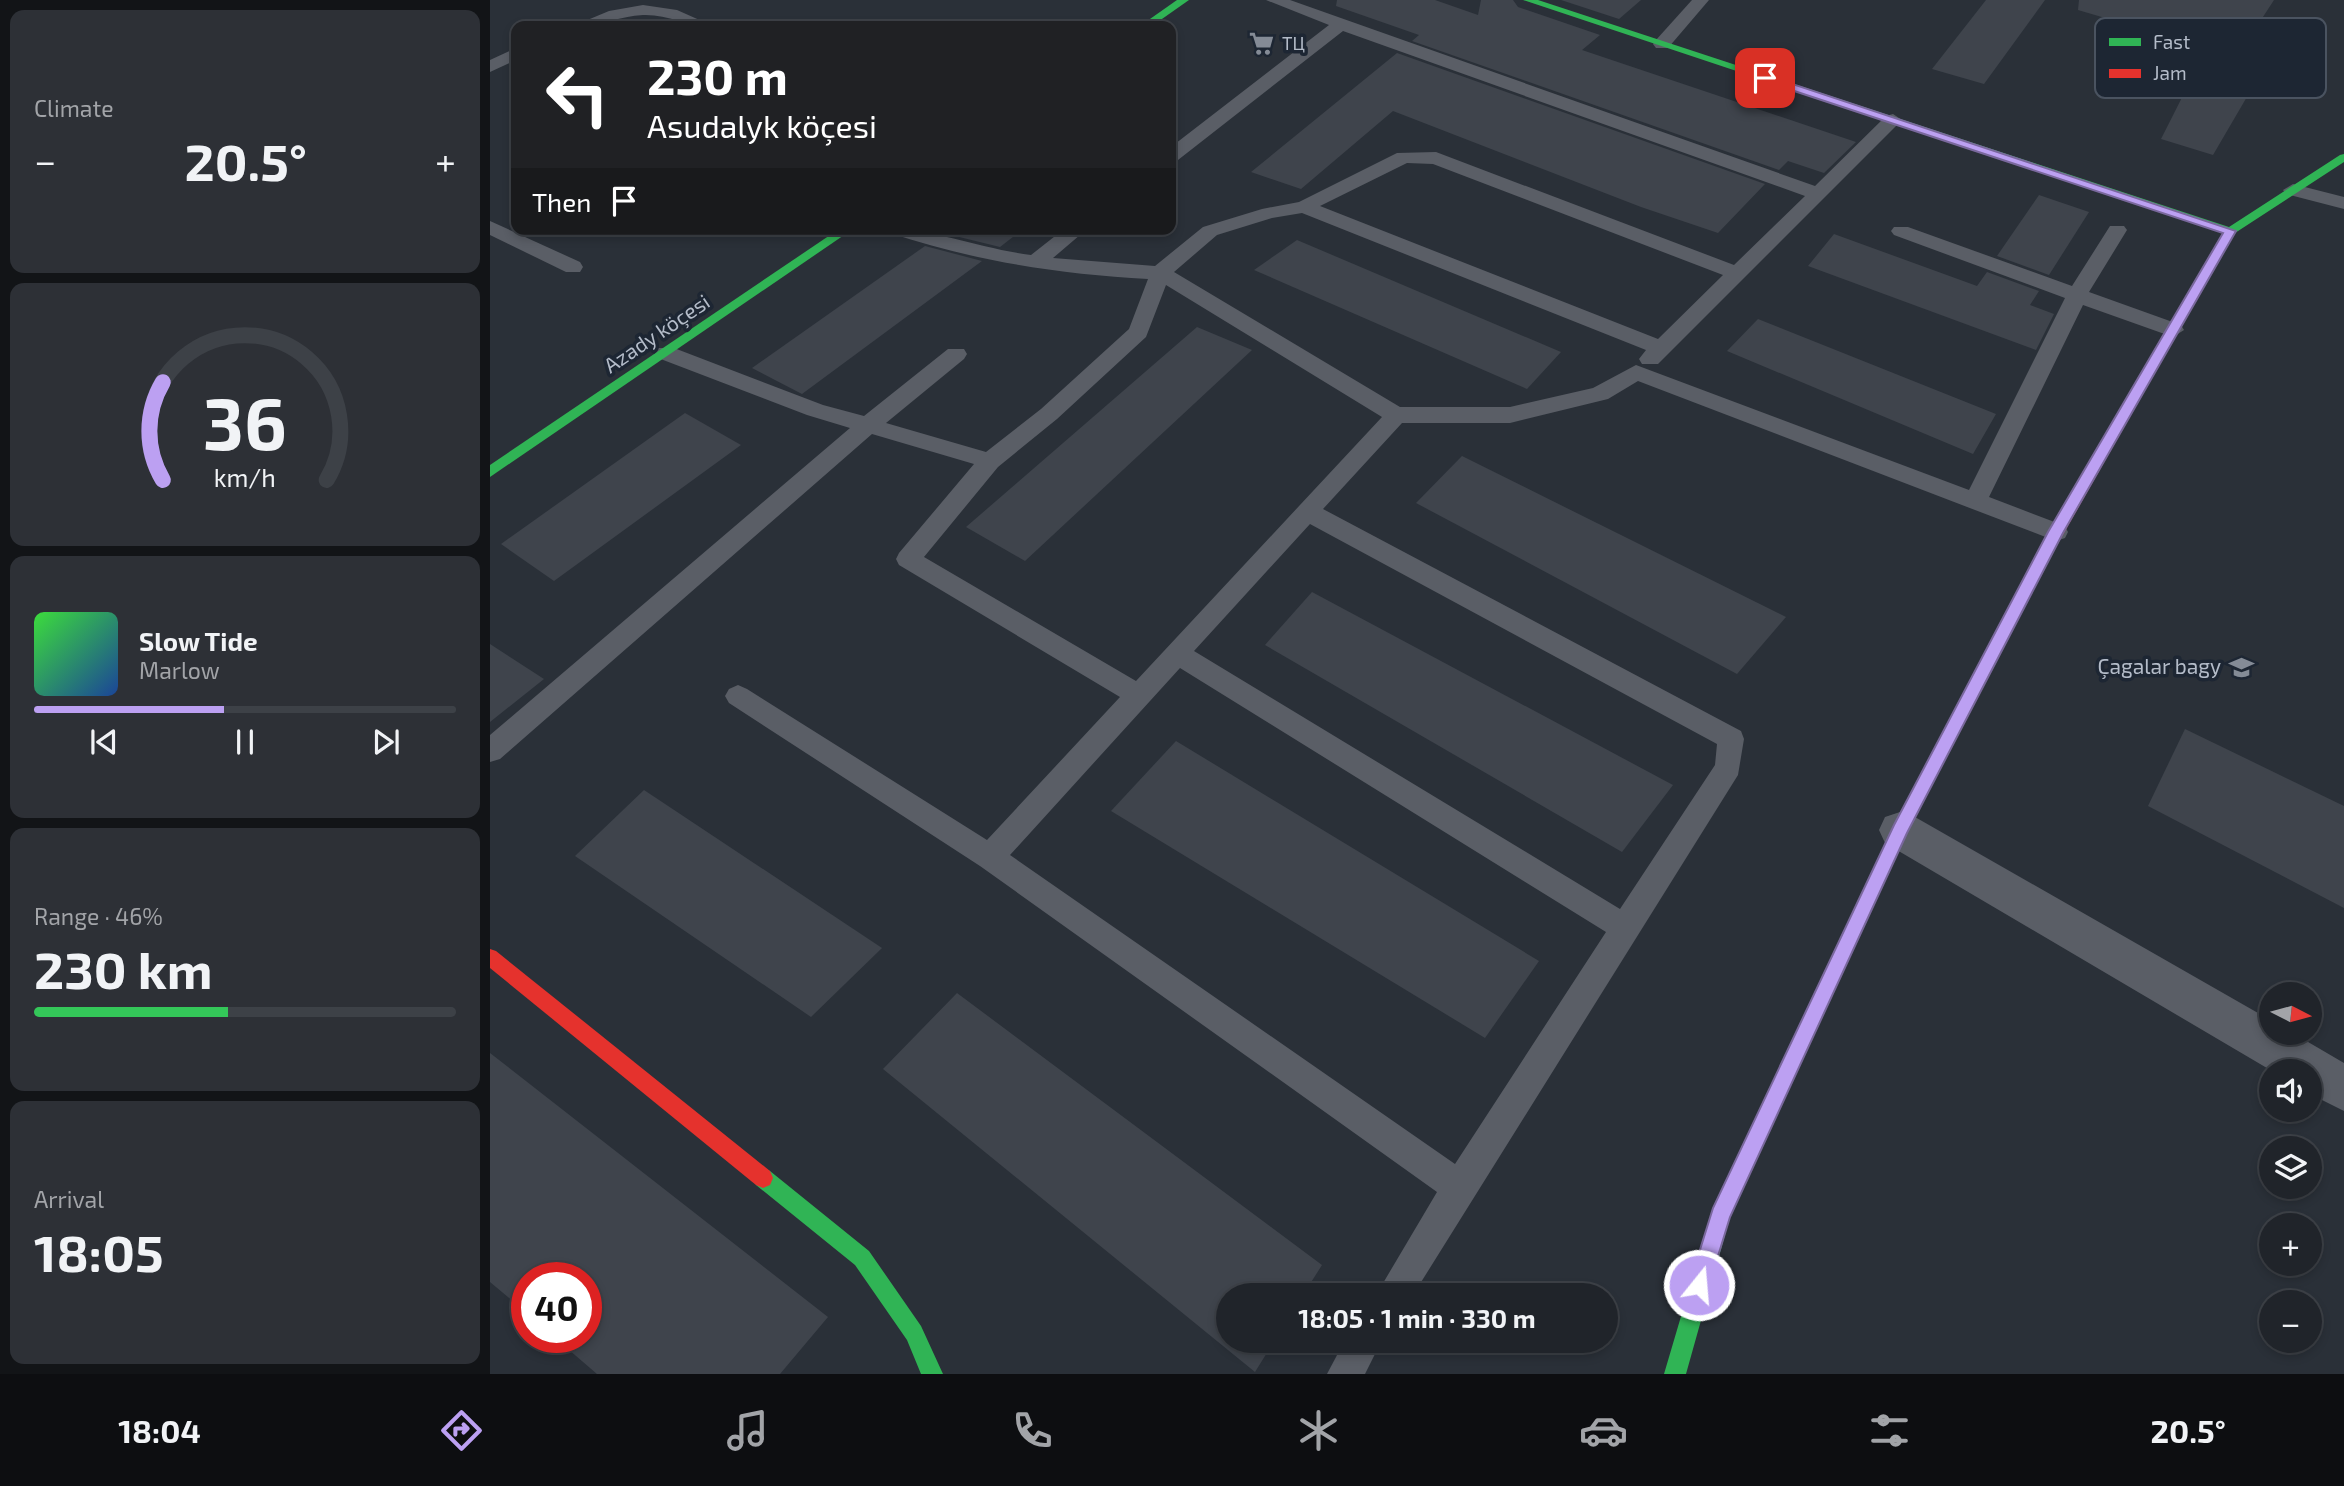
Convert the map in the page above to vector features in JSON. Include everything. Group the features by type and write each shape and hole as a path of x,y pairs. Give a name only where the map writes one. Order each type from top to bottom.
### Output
{"street":[{"path":"1152,21 1184,0"},
{"path":"1528,0 2230,231"},
{"path":"1686,1368 1720,1215 1900,830 2056,532 2230,231 2344,157"},
{"name":"Azady köçesi","path":"490,472 838,235"},
{"path":"1900,830 2344,1088"},
{"path":"490,957 862,1258 914,1332 932,1374"}],"lane":[{"path":"1274,0 1818,194"},
{"path":"1662,44 1701,0"},
{"path":"596,21 647,9 675,12 694,21"},
{"path":"1176,152 1341,24"},
{"path":"490,67 511,56"},
{"path":"913,235 948,248 1034,263 1160,273 1396,415 1510,415 1600,394 1636,372 1893,120"},
{"path":"1138,695 908,559 990,461 1049,414 1138,332 1160,273 1210,231 1269,213 1304,207 1404,157 1436,158 1737,273"},
{"path":"2293,190 2340,206"},
{"path":"1304,207 1661,348"},
{"path":"490,227 573,267"},
{"path":"1975,501 2077,295 2118,230"},
{"path":"1901,231 2173,330"},
{"path":"1034,263 1069,235"},
{"path":"666,353 814,410 990,461"},
{"path":"490,751 868,425 956,354"},
{"path":"1636,372 2056,532"},
{"path":"990,858 1396,415"},
{"path":"1307,511 1731,739 1728,767 1400,1283"},
{"path":"1176,653 1625,928"},
{"path":"738,696 990,858 1459,1187"},
{"path":"1345,1374 1358,1353"}],"building":[{"path":"1337,0 1435,0 1478,15 1481,0 1513,0 1518,7 1600,35 1582,50 1856,142 1824,173 1788,161 1779,170 1412,41 1419,35 1336,6"},
{"path":"1561,0 1641,0 1619,19"},
{"path":"1986,0 2045,0 1984,84 1932,69"},
{"path":"2079,0 2274,0 2262,18 2105,18 2078,10"},
{"path":"1397,53 1765,184 1718,233 1641,207 1393,111 1301,189 1251,172"},
{"path":"2182,98 2246,98 2213,155 2161,139"},
{"path":"2039,195 2089,212 2049,275 1997,256"},
{"path":"1834,234 1977,286 1987,272 2039,291 2030,305 2054,314 2036,350 1808,266"},
{"path":"951,235 1015,235 1000,247"},
{"path":"1297,240 1561,352 1527,389 1254,270"},
{"path":"925,246 982,261 802,394 752,368"},
{"path":"1758,319 1996,414 1973,454 1727,351"},
{"path":"1197,327 1252,350 1025,561 966,527"},
{"path":"685,413 741,445 554,581 501,544"},
{"path":"1462,456 1786,617 1737,674 1416,503"},
{"path":"1312,592 1673,785 1622,852 1265,645"},
{"path":"490,644 544,679 490,722"},
{"path":"2185,729 2344,806 2344,908 2148,806"},
{"path":"1176,741 1539,961 1485,1038 1111,811"},
{"path":"644,790 882,948 811,1017 575,856"},
{"path":"957,993 1322,1265 1311,1283 1216,1283 1216,1340 883,1069"},
{"path":"490,1053 828,1317 780,1374 597,1374 573,1353 602,1353 602,1262 511,1262 511,1300 490,1282"},
{"path":"1232,1353 1267,1353 1255,1372"}],"traffic: fast":[{"path":"1152,21 1184,0"},
{"path":"1528,0 2230,231"},
{"path":"2133,399 2230,231 2344,157"},
{"path":"490,472 838,235"},
{"path":"1675,1374 1720,1215 1900,830 2047,550"},
{"path":"763,1178 862,1258 914,1333 932,1374"}],"traffic: jam":[{"path":"2047,550 2133,399"},
{"path":"490,957 763,1178"}],"place":[{"name":"ТЦ","path":"1262,44"},
{"name":"Çagalar bagy","path":"2241,667"}],"route":[{"path":"1699,1285 1720,1215 1900,830 2056,532 2230,231 1765,78"}]}
